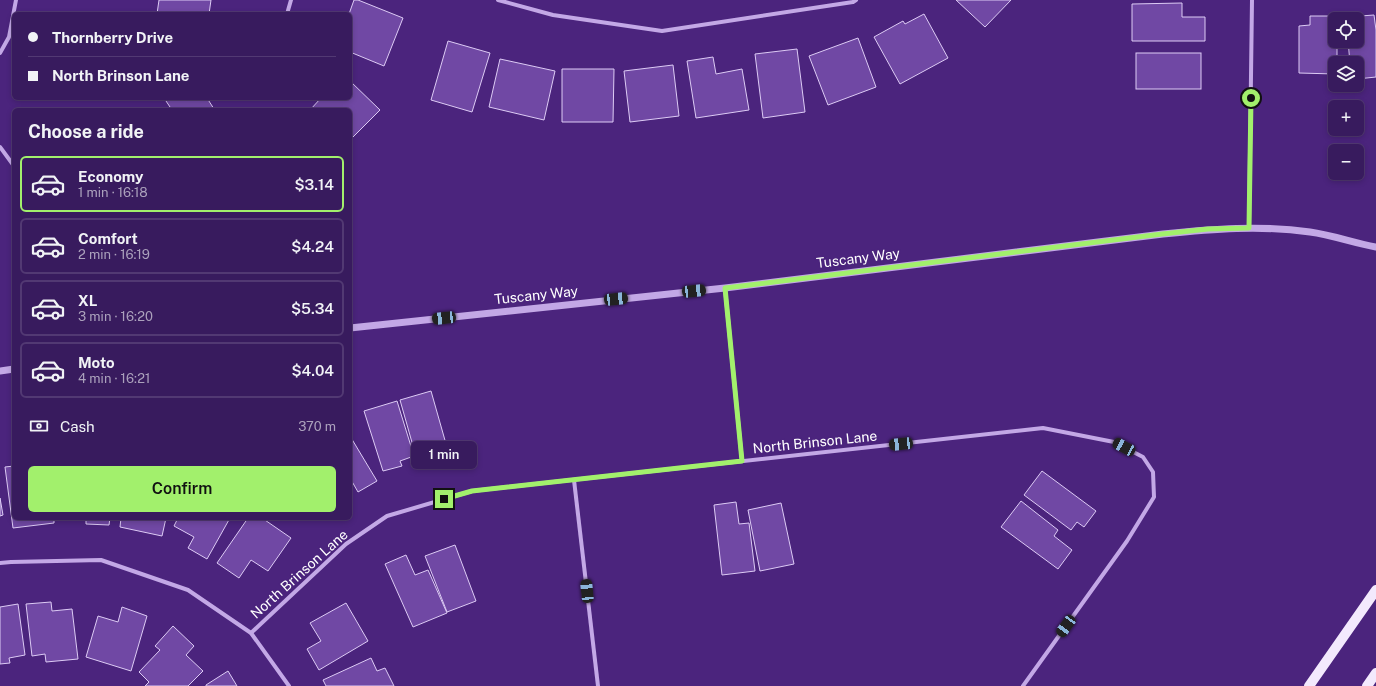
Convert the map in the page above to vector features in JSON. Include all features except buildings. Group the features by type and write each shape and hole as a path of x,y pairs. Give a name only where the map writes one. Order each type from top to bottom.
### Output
{"main road":[{"path":"1309,686 1376,590"},
{"path":"1367,686 1376,673"}],"street":[{"path":"14,12 16,0"},
{"path":"287,12 291,0"},
{"path":"498,0 554,15 662,32 853,2 856,0"},
{"path":"1249,228 1252,0"},
{"path":"0,53 9,37 12,21"},
{"path":"0,147 12,163"},
{"name":"Tuscany Way","path":"352,328 725,288 1208,229 1249,228 1310,232 1376,248"},
{"path":"725,288 742,461"},
{"path":"0,371 12,369"},
{"name":"North Brinson Lane","path":"251,633 346,544 388,516 472,491 1043,428 1114,442 1143,457 1153,472 1154,497 1127,541 1023,686"},
{"path":"574,480 598,686"},
{"path":"0,563 101,560 188,590 251,633 289,686"}],"route":[{"path":"444,499 472,491 742,461 725,288 1162,234 1208,229 1249,228 1251,98"}]}
